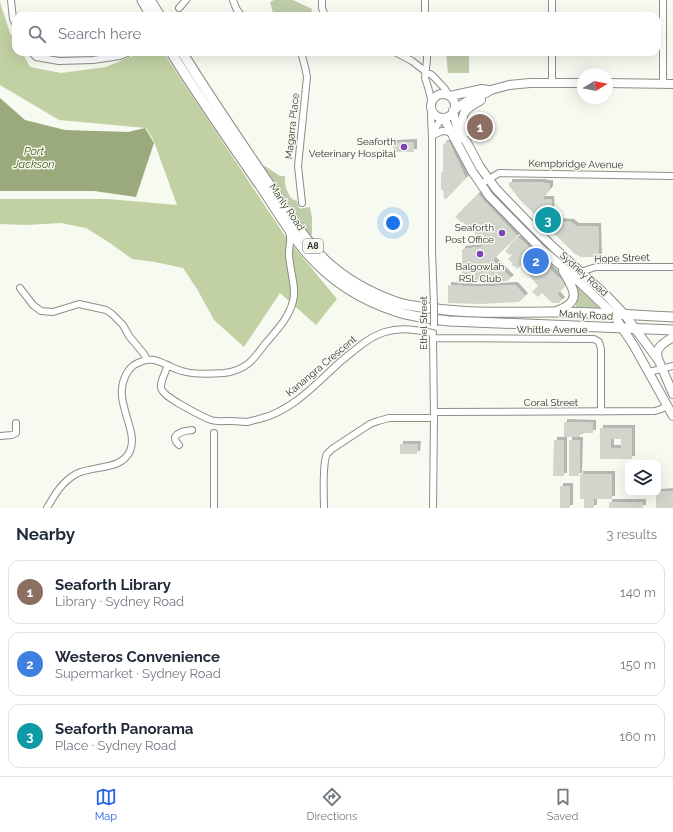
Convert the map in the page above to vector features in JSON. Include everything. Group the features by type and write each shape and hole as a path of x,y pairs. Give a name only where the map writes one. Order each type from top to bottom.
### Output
{"highway":[{"path":"142,0 149,12"},
{"path":"150,0 158,12"},
{"name":"Manly Road","path":"174,56 184,74 289,229 299,251 354,294 375,304 398,312 449,321 623,328"},
{"name":"Manly Road","path":"185,56 241,144 298,228 325,260 359,285 378,295 398,302 419,307 460,312 552,312 625,315"},
{"name":"A8","path":"625,315 673,317"},
{"name":"A8","path":"623,328 673,330"}],"main road":[{"path":"489,91 482,89 449,96 445,94 440,95 435,98 432,106 436,115 443,118 448,116 467,101 489,91 514,84 577,83"},
{"path":"613,83 673,84"},
{"path":"466,142 462,123 464,112 484,98 489,91"},
{"path":"449,96 454,102 454,110"},
{"name":"Sydney Road","path":"454,110 456,123 463,139 480,167 496,189 552,246 606,295 625,315 660,364 673,394"},
{"name":"Sydney Road","path":"443,118 472,171 489,196 540,248 572,275 613,314 649,372 673,416"},
{"path":"552,312 568,306 574,296 572,286 559,264"},
{"path":"660,364 656,354 657,350 660,346 673,337"}],"street":[{"path":"11,0 13,12"},
{"path":"179,8 186,0"},
{"path":"233,0 239,12"},
{"path":"322,0 324,12"},
{"path":"425,0 425,12"},
{"path":"552,0 552,12"},
{"path":"663,0 663,84"},
{"path":"35,56 59,60 93,60 120,56"},
{"name":"Magarra Place","path":"302,56 307,76 298,166 302,203"},
{"path":"403,56 432,75 445,89 449,96"},
{"path":"427,56 425,78 432,106"},
{"path":"552,56 552,83"},
{"name":"Ethel Street","path":"432,106 430,116 433,136 433,508"},
{"name":"Ethel Street","path":"433,136 437,125 443,118"},
{"path":"433,136 442,131 451,132"},
{"name":"Kempbridge Avenue","path":"481,184 500,174 673,176"},
{"path":"47,508 54,494 72,477 86,470 116,464 127,456 132,445 132,438 122,396 122,388 128,371 133,366 139,362 154,359 182,371 205,374 224,373 244,366 254,358 285,319 291,307 294,296 289,256 291,239 289,229"},
{"path":"289,256 299,251"},
{"name":"Hope Street","path":"572,275 580,271 596,267 673,267"},
{"path":"20,288 33,305 41,311 53,312 79,304 106,310 123,325 129,336 147,360"},
{"name":"Kanangra Crescent","path":"168,365 160,385 164,394 186,408 212,420 247,422 270,416 298,400 353,351 366,341 385,332 401,329 433,336"},
{"name":"Whittle Avenue","path":"433,336 594,339 599,342 601,349 601,412"},
{"path":"649,372 660,364 673,366"},
{"name":"Coral Street","path":"324,508 324,477 328,453 370,424 378,421 389,418 434,415 655,411 668,406"},
{"path":"0,436 8,436 16,433 16,423"},
{"path":"179,445 175,439 176,435 181,432 192,430"},
{"path":"214,433 214,508"}],"shaded area":[{"path":"274,0 293,0 312,9 312,12 273,12 270,2"},
{"path":"0,2 12,36 12,56 24,56 30,67 61,73 106,67 132,56 166,56 285,236 337,299 316,325 280,293 244,347 214,320 197,289 183,268 132,259 86,228 61,223 26,225 0,224 0,199 108,199 177,205 153,139 146,128 59,120 0,85"},
{"path":"446,56 469,56 469,73 448,73"},
{"path":"265,166 280,176 285,176 287,191 292,199 297,201 299,208 310,207 312,218 312,236 305,230 263,167"},
{"path":"576,284 600,308 576,307 575,304 577,301 578,290"}],"water":[{"name":"Port Jackson","path":"0,98 25,120 65,130 128,132 145,128 154,143 136,197 94,191 0,191"}],"building":[{"path":"482,120 485,132 479,133 476,122"},
{"name":"Seaforth Veterinary Hospital","path":"414,142 414,152 393,152 393,143"},
{"path":"449,142 466,179 446,199 444,199 443,190 441,190 441,173 443,172 443,144"},
{"path":"509,182 550,183 550,189 542,199 551,199 552,215 554,216 553,218 556,221 571,222 576,226 598,226 599,257 581,257 575,254 520,200 509,186"},
{"name":"Balgowlah RSL Club","path":"478,194 517,236 493,260 511,278 507,281 489,283 462,281 462,249 481,247 485,242 463,222 462,223 455,217"},
{"path":"518,237 533,251 531,253 537,258 538,257 567,285 557,294 562,300 559,303 552,303 542,293 538,297 532,292 538,286 525,270 526,269 521,263 517,269 508,259 512,255 509,255 505,251"},
{"path":"448,285 478,287 515,285 525,296 519,302 481,304 448,303"},
{"path":"564,422 593,423 593,433 580,433 580,437 564,437"},
{"path":"600,428 632,428 632,459 600,459","holes":["611,439 621,439 621,448 611,448"]},
{"path":"554,440 564,440 564,476 553,476"},
{"path":"569,440 580,440 579,476 569,476"},
{"path":"400,444 418,444 417,454 400,454"},
{"path":"580,474 612,474 612,499 594,499 594,508 584,508 584,499 580,499"},
{"path":"560,486 570,486 570,508 560,508"},
{"path":"673,491 673,508 656,508 656,496 661,496 661,492"},
{"path":"609,502 643,502 643,508 609,508"}],"place":[{"name":"Seaforth Library","path":"480,127"},
{"name":"Seaforth Veterinary Hospital","path":"404,147"},
{"name":"Seaforth Panorama","path":"548,220"},
{"name":"Seaforth Post Office","path":"502,233"},
{"name":"Balgowlah RSL Club","path":"480,254"},
{"name":"Westeros Convenience","path":"536,261"}]}
